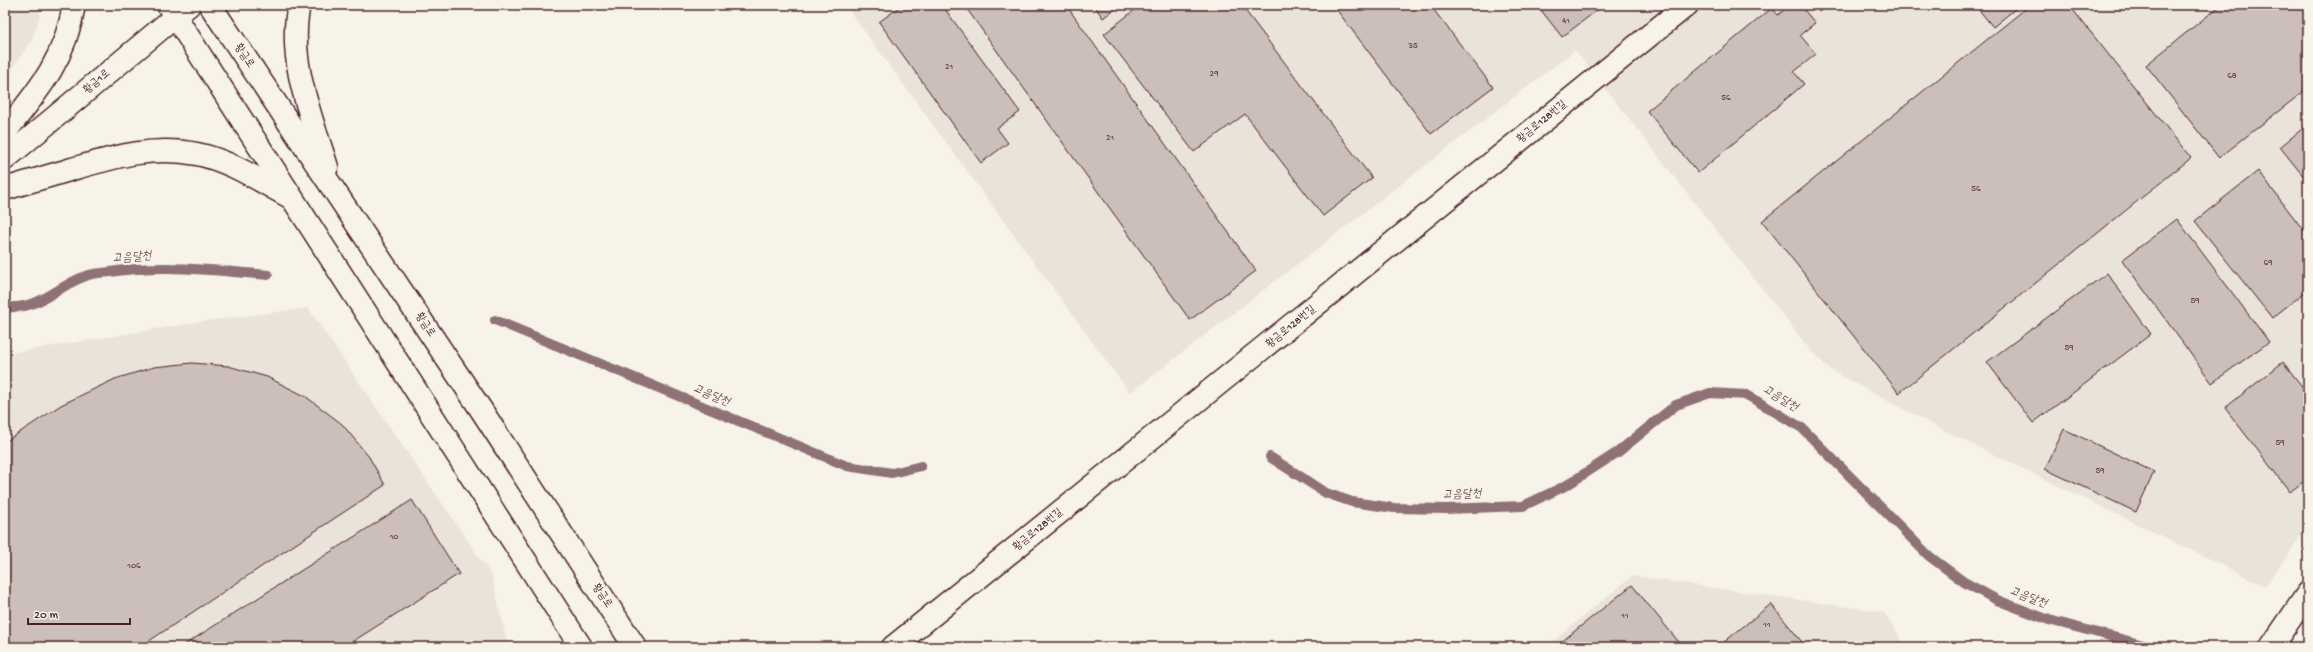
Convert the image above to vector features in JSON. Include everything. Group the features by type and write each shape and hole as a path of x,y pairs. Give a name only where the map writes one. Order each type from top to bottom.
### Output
{"street":[{"path":"5,132 44,82 60,55 71,28 74,5"},
{"name":"황금로","path":"210,5 482,411 635,647"},
{"path":"299,5 296,43 302,89 335,191"},
{"name":"황금로128번길","path":"893,647 1687,5"},
{"path":"177,9 293,198 581,647"},
{"name":"황금1로","path":"5,158 177,9"},
{"path":"5,189 115,157 142,151 169,150 198,154 235,167 293,198"},
{"path":"2271,647 2308,593"}],"shaded area":[{"path":"5,5 40,5 40,16 31,42 5,78"},
{"path":"845,5 2308,5 2308,527 2265,586 1943,430 1830,370 1811,351 1575,50 1130,393"},
{"path":"308,308 492,576 506,638 512,647 5,647 5,354 204,321"},
{"path":"1632,576 1883,612 1906,647 1546,647"}],"building":[{"path":"902,5 942,5 1020,112 997,128 1008,143 981,163 879,22"},
{"path":"964,5 1066,5 1256,271 1190,320"},
{"path":"1094,5 1120,5 1103,18"},
{"path":"1141,5 1241,5 1372,178 1323,216 1245,114 1194,152 1104,34"},
{"path":"1333,5 1430,5 1493,87 1431,134"},
{"path":"1537,5 1604,5 1562,37"},
{"path":"1790,5 1800,5 1815,23 1800,35 1816,54 1794,72 1804,84 1698,173 1647,111 1772,8 1778,15"},
{"path":"1975,5 2020,5 1993,27"},
{"path":"2030,5 2069,5 2191,158 1899,393 1762,221"},
{"path":"2221,5 2308,5 2308,88 2219,158 2146,65"},
{"path":"2308,124 2308,182 2280,147"},
{"path":"2258,171 2308,236 2308,290 2272,318 2195,221"},
{"path":"2177,219 2269,342 2212,383 2122,260"},
{"path":"2107,273 2151,334 2033,423 1987,362"},
{"path":"2283,362 2308,394 2308,478 2290,492 2225,408"},
{"path":"192,363 228,366 267,377 305,396 342,424 369,457 385,485 140,647 5,647 5,442 61,405 115,379 154,367"},
{"path":"2064,429 2154,472 2136,512 2045,469"},
{"path":"412,500 459,574 344,647 181,647"},
{"path":"1632,585 1683,647 1555,647"},
{"path":"1771,604 1806,647 1718,647"}],"waterway":[{"name":"고음달천","path":"5,307 29,305 39,301 75,280 98,273 149,268 169,268 268,275"},
{"name":"고음달천","path":"495,320 847,466 892,473 921,466"},
{"name":"고음달천","path":"1270,457 1326,493 1352,502 1394,508 1447,509 1523,506 1567,485 1618,452 1676,405 1710,393 1747,395 1802,428 1929,556 1964,582 1997,600 2049,620 2151,647"}]}
